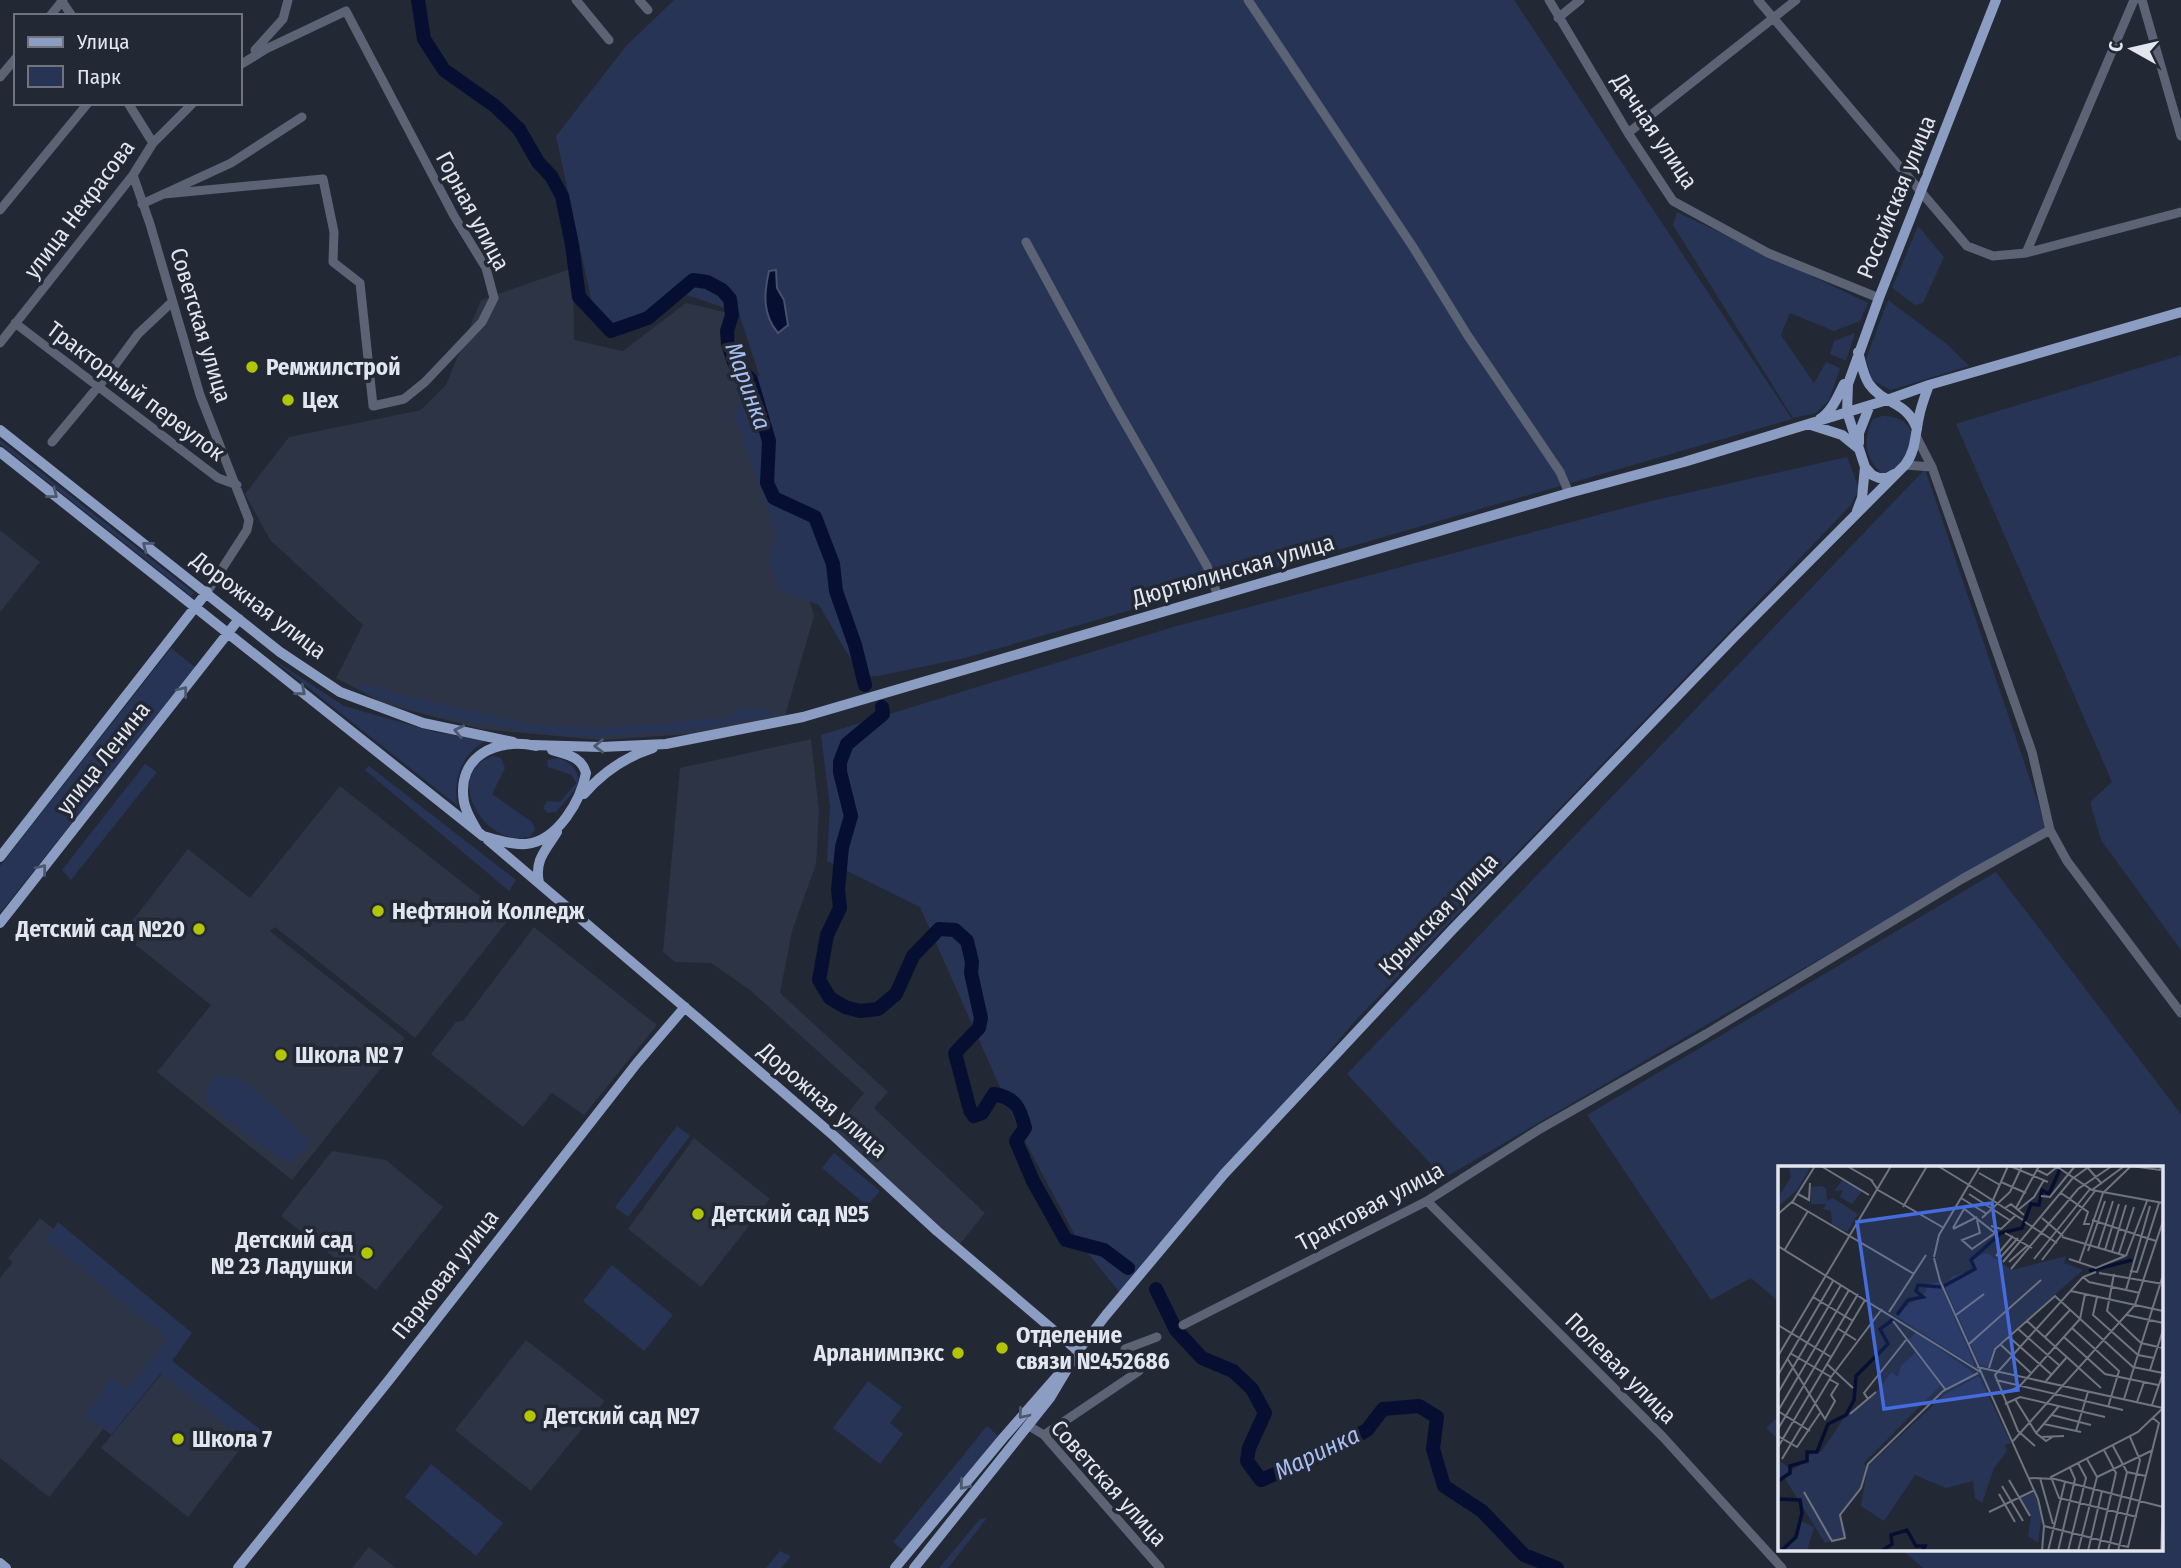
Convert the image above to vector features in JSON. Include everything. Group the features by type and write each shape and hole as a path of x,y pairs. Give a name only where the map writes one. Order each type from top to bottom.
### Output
{"main road":[{"name":"Российская улица","path":"1847,412 1847,384 1852,368 1996,0"},
{"path":"1858,449 1859,433 1870,405 1929,385 2181,312"},
{"path":"1858,352 1868,383 1887,400 1912,416 1916,432"},
{"path":"1808,424 1824,417 1836,401 1852,368"},
{"path":"1847,412 1865,467 1872,475 1888,478 1901,469 1911,457 1929,385"},
{"name":"Дюртюлинская улица","path":"666,744 803,717 1684,462 1870,405"},
{"path":"1808,424 1842,435 1858,449"},
{"name":"Дорожная улица","path":"0,430 280,652 349,696 423,723 529,745 601,747 666,744"},
{"name":"Дорожная улица","path":"0,452 481,834 834,1136 1076,1355"},
{"path":"1854,516 1862,498 1865,467"},
{"name":"Крымская улица","path":"1076,1355 1122,1294 1224,1174 1417,966 1765,605 1901,469"},
{"name":"улица Ленина","path":"0,856 207,593"},
{"name":"улица Ленина","path":"0,923 239,619"},
{"path":"267,663 268,652 280,652"},
{"path":"539,883 539,859 575,804 603,775 625,759 666,744"},
{"path":"566,816 548,835 530,844 513,843 481,834 464,801 465,781 472,762 488,749 529,745 575,757 581,761 586,773 575,804"},
{"name":"Парковая улица","path":"238,1568 637,1063 685,1007"},
{"path":"914,1568 1029,1426 1076,1355"},
{"path":"895,1568 1076,1355"},
{"path":"0,1563 6,1568"}],"street":[{"path":"242,61 262,44 283,19 288,0"},
{"path":"576,0 609,40"},
{"path":"639,0 648,10"},
{"path":"1248,0 1560,472 1569,494"},
{"name":"Дачная улица","path":"1549,0 1628,133 1673,201 1768,253 1879,298"},
{"path":"1558,18 1580,0"},
{"path":"1758,0 1967,246 1993,256 2026,253 2181,212"},
{"path":"1628,133 1796,0"},
{"path":"2026,253 2134,0"},
{"path":"2143,0 2181,136"},
{"name":"Горная улица","path":"164,194 323,179 334,232 332,262 360,283 373,406 404,399 425,382 482,322 494,298 486,268 454,216 346,11 242,62"},
{"path":"0,77 14,60"},
{"path":"0,210 86,105"},
{"path":"129,105 153,143"},
{"name":"улица Некрасова","path":"0,343 133,176 153,143 191,105"},
{"path":"142,204 232,163 302,117"},
{"name":"Советская улица","path":"133,176 150,224 200,395 237,485 249,525 207,593"},
{"path":"1026,242 1107,393 1207,566 1218,596"},
{"path":"52,442 138,334 172,302"},
{"name":"Тракторный переулок","path":"15,323 218,478 237,485"},
{"path":"1916,432 1932,467 2032,752 2050,830 2067,862 2181,1013"},
{"path":"1901,469 1932,467"},
{"name":"Трактовая улица","path":"1184,1325 1427,1201 1569,1113 2050,830"},
{"name":"Полевая улица","path":"1427,1201 1663,1437 1782,1568"},
{"path":"1044,1435 1139,1371 1125,1349 1157,1337"},
{"name":"Советская улица","path":"1029,1426 1044,1435 1160,1568"}],"shaded area":[{"path":"573,268 574,340 623,351 686,303 728,313 814,616 785,716 707,733 601,740 481,729 385,704 336,678 363,625 270,540 245,494 289,437 421,410 446,385 481,300"},
{"path":"776,270 777,288 784,300 788,325 778,333 769,318 766,303 769,271"},
{"path":"0,530 40,562 0,612"},
{"path":"811,739 819,811 816,864 792,931 780,993 888,1092 874,1108 985,1213 959,1245 833,1131 864,1093 750,990 711,963 675,962 663,952 680,768"},
{"path":"340,786 509,919 415,1038 275,927 270,931 405,1038 292,1180 157,1072 211,1005 122,934 188,849 250,898"},
{"path":"534,927 657,1025 584,1115 552,1093 523,1127 431,1054 456,1022 463,1021"},
{"name":"Детский сад №5","path":"694,1138 770,1199 701,1287 628,1229"},
{"name":"Детский сад № 23 Ладушки","path":"332,1151 386,1160 443,1207 376,1290 281,1216"},
{"path":"40,1218 181,1332 49,1497 0,1458 0,1278 13,1262 8,1258"},
{"name":"Детский сад №7","path":"526,1340 605,1401 531,1491 455,1430"},
{"name":"Школа 7","path":"172,1361 254,1431 188,1517 101,1448"},
{"path":"369,1547 396,1568 352,1568"}],"green space":[{"path":"674,0 1514,0 1792,419 965,658 861,677 819,605 779,590 769,561 776,534 734,416 759,375 739,313 684,294 654,320 645,324 626,326 596,322 556,136 626,46"},
{"path":"1677,212 1868,303 1860,321 1834,331 1790,313 1781,335 1814,383 1826,362 1840,368 1829,400 1816,413 1793,418 1673,225"},
{"path":"1918,226 1944,257 1923,303 1915,305 1892,288"},
{"path":"1888,300 1948,345 1969,366 1891,390 1872,380 1866,359"},
{"path":"1855,333 1846,361 1830,354 1834,341"},
{"path":"2181,355 2181,950 2101,840 2090,802 2112,782 1956,424"},
{"path":"1882,416 1903,421 1908,425 1913,437 1908,455 1891,474 1882,474 1876,468 1867,448 1867,434 1873,419"},
{"path":"0,440 194,593 191,596 0,444"},
{"path":"1847,457 1859,488 1851,505 1354,1022 1122,1295 1078,1241 1019,1130 920,907 827,861 830,807 821,735 1173,627 1651,501"},
{"path":"1925,469 2046,827 1444,1178 1347,1074"},
{"path":"171,648 196,668 0,913 0,866"},
{"path":"271,658 344,706 435,732 486,741 471,753 461,768 456,787 458,806"},
{"path":"360,683 527,724 594,729 734,717 735,708 772,711 773,716 694,730 591,737 541,733 422,712 358,690"},
{"path":"493,756 501,758 505,768 492,794 532,822 535,829 531,836 514,838 499,833 485,822 475,808 470,793 470,778 478,765"},
{"path":"558,758 573,767 580,784 556,812 548,813 543,808 547,801 560,802 576,783 572,775 548,767 547,760"},
{"path":"145,764 157,772 71,880 62,870"},
{"path":"369,766 516,880 509,891 365,770"},
{"path":"1996,872 2181,1114 2181,1568 1923,1568 1902,1550 2164,1550 2164,1166 1778,1166 1778,1301 1751,1278 1711,1300 1587,1115"},
{"path":"215,1076 242,1081 267,1100 308,1140 304,1151 290,1162 280,1159 209,1105 206,1093"},
{"path":"677,1126 690,1136 628,1217 615,1207"},
{"path":"834,1153 880,1191 867,1206 822,1168"},
{"path":"58,1222 192,1333 172,1361 262,1431 252,1444 161,1373 111,1435 86,1415 111,1379 128,1389 168,1339 46,1239"},
{"path":"612,1265 673,1315 644,1351 583,1301"},
{"path":"868,1381 902,1407 890,1423 903,1434 880,1464 833,1428"},
{"path":"1778,1417 1778,1439 1766,1428"},
{"path":"987,1426 998,1436 905,1552 893,1542"},
{"path":"431,1464 503,1523 476,1556 405,1497"},
{"path":"987,1518 948,1568 939,1568 980,1519"},
{"path":"780,1551 791,1556 781,1568 766,1568"}],"waterway":[{"name":"Маринка","path":"418,0 424,39 444,70 495,106 519,129 538,162 551,176 562,196 579,297 611,331 648,318 693,280 707,282 722,290 730,299 732,315 727,331 728,344 734,362 751,380 769,441 767,483 774,498 815,517 833,564 836,591 855,645 865,685"},
{"name":"Маринка","path":"882,707 883,714 847,744 840,762 851,816 842,847 838,890 840,908 827,935 819,980 830,998 845,1007 860,1011 878,1009 896,994 913,956 939,929 955,930 967,941 981,1018 979,1028 955,1053 970,1110 974,1116 982,1113 994,1094 1012,1101 1019,1110 1025,1128 1016,1141 1033,1181 1066,1240 1104,1250 1128,1268"},
{"name":"Маринка","path":"1156,1289 1176,1330 1202,1358 1233,1371 1252,1389 1265,1413 1249,1448 1247,1461 1261,1480 1316,1457 1367,1430 1383,1409 1419,1406 1437,1417 1433,1449 1444,1486 1482,1511 1524,1555 1557,1568"}],"place":[{"name":"Ремжилстрой","path":"252,367"},
{"name":"Цех","path":"288,400"},
{"name":"Нефтяной Колледж","path":"378,911"},
{"name":"Детский сад №20","path":"199,929"},
{"name":"Школа № 7","path":"281,1055"},
{"name":"Детский сад №5","path":"698,1214"},
{"name":"Детский сад № 23 Ладушки","path":"367,1253"},
{"name":"Отделение связи №452686","path":"1002,1348"},
{"name":"Арланимпэкс","path":"958,1353"},
{"name":"Детский сад №7","path":"530,1416"},
{"name":"Школа 7","path":"178,1439"}]}
